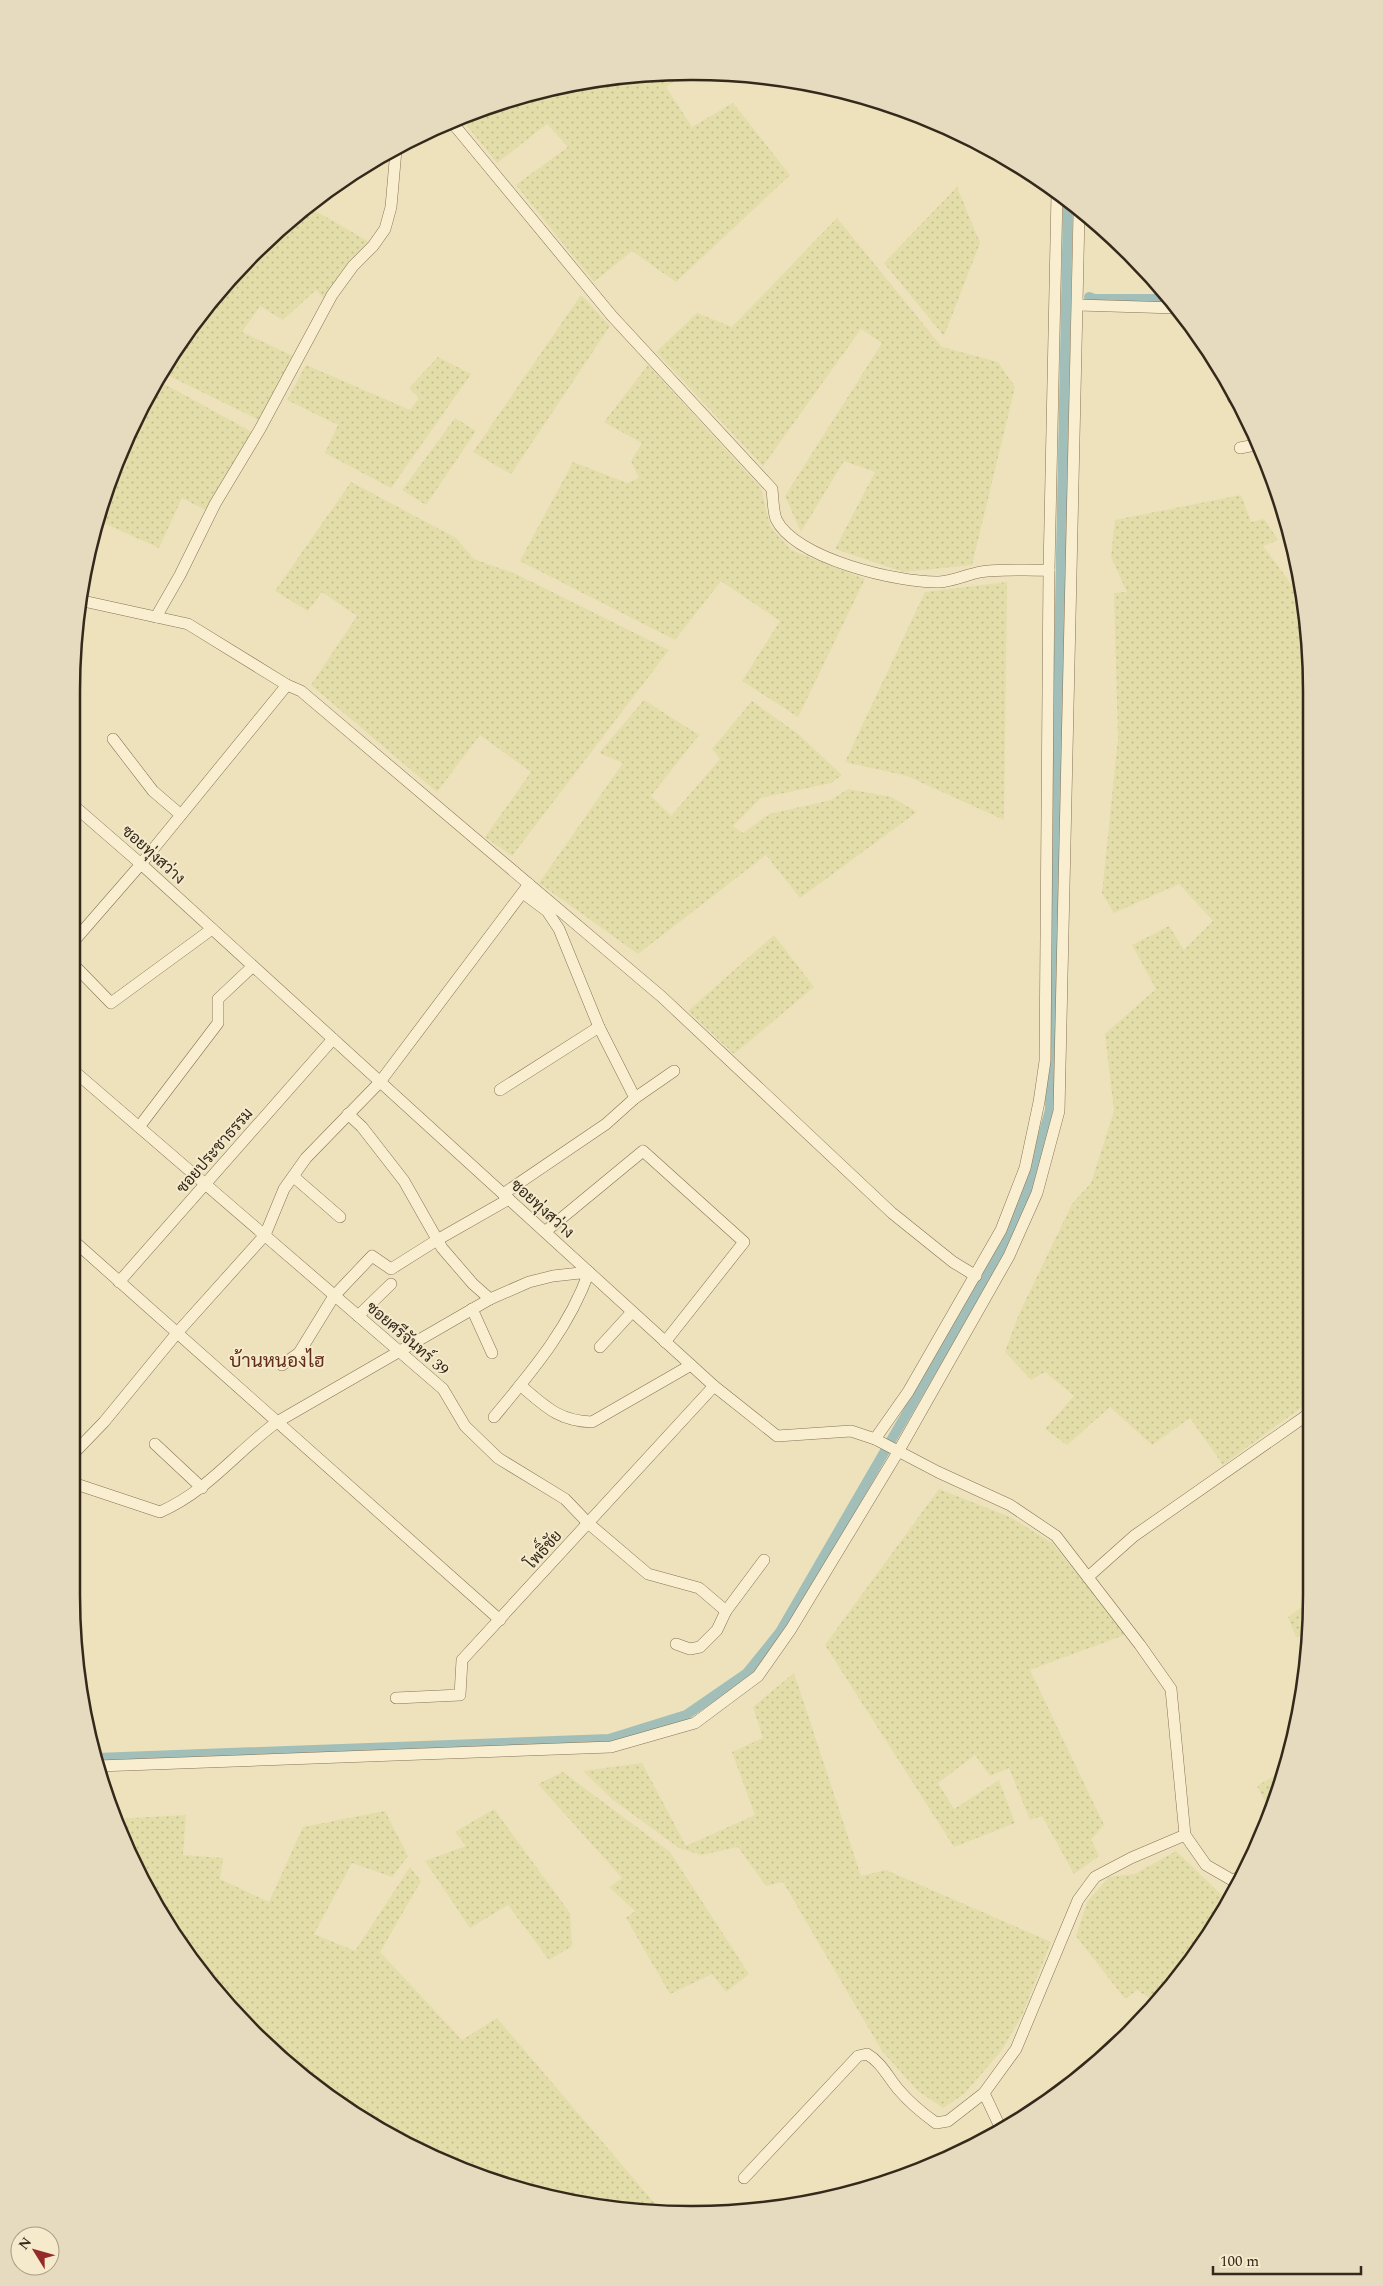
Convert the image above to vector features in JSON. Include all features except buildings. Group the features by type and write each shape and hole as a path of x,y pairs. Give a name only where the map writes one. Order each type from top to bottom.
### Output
{"street":[{"path":"456,127 612,316 772,489 776,519 790,535 817,552 855,569 902,580 953,581 977,572 1049,570"},
{"path":"156,617 189,558 215,504 260,429 332,294 352,266 373,246 385,229 391,207 395,157"},
{"path":"878,1441 976,1276 1000,1230 1025,1168 1039,1102 1045,1061 1049,570 1057,201"},
{"path":"105,1766 611,1747 695,1724 758,1676 791,1629 1009,1256 1037,1193 1059,1111 1080,219"},
{"path":"1078,305 1168,308"},
{"path":"1240,448 1251,446"},
{"path":"87,602 188,624 287,685 301,691 526,888 662,997 892,1213 953,1262 976,1276"},
{"path":"80,934 141,864 287,685"},
{"path":"113,740 153,790 181,815"},
{"name":"ซอยทุ่งสว่าง","path":"80,811 212,928 506,1197 546,1231 691,1366 777,1436 851,1431 878,1441 1010,1506 1056,1536 1171,1688 1185,1835"},
{"path":"526,888 547,911 558,929 599,1027 635,1098"},
{"path":"80,1447 104,1422 177,1333 265,1235 284,1189 306,1158 380,1082 526,888"},
{"path":"80,971 112,1004 212,928"},
{"path":"139,1127 218,1023 218,999 253,966"},
{"path":"500,1090 599,1027"},
{"name":"ซอยประชาธรรม","path":"119,1282 333,1039"},
{"path":"282,1365 299,1353 334,1296 372,1256 391,1269 506,1197 606,1124 635,1098 674,1071"},
{"name":"ซอยศรีจันทร์ 39","path":"80,1076 443,1390 465,1426 498,1458 565,1499 588,1523 648,1574 699,1588 726,1611"},
{"path":"348,1114 362,1127 404,1181 437,1240 473,1284 490,1299"},
{"path":"546,1231 643,1151 744,1242 665,1342"},
{"path":"294,1176 340,1218"},
{"path":"80,1247 500,1620"},
{"path":"80,1485 160,1512 178,1504 202,1488 260,1434 277,1422 472,1309 529,1282 553,1276 589,1272 579,1299 541,1361 494,1417"},
{"path":"358,1316 391,1284"},
{"path":"472,1309 492,1353"},
{"path":"600,1347 632,1312"},
{"path":"520,1385 552,1413 574,1422 592,1422 691,1366"},
{"name":"โพธิ์ชัย","path":"396,1698 460,1695 462,1660 714,1386"},
{"path":"1088,1577 1134,1536 1303,1419"},
{"path":"155,1444 202,1488"},
{"path":"676,1644 690,1649 700,1647 716,1630 726,1611 764,1560"},
{"path":"744,2178 858,2056 867,2054 875,2059 898,2089 921,2113 936,2123 948,2121 984,2093 1016,2049 1078,1900 1096,1878 1131,1858 1185,1835 1206,1865 1232,1880"},
{"path":"984,2093 998,2123"}],"shaded area":[{"path":"675,80 666,87 692,127 733,103 790,175 676,282 632,251 594,282 516,185 568,147 547,124 497,163 465,124 495,112 572,92 612,85"},
{"path":"957,187 980,243 944,336 884,263"},
{"path":"314,210 369,242 324,299 316,290 283,320 260,306 242,332 293,356 259,420 168,376 206,319 232,288 259,259"},
{"path":"837,218 942,347 998,362 1015,387 972,565 903,572 835,549 875,472 844,461 801,532 785,496 882,343 861,329 763,466 656,352 697,313 732,327"},
{"path":"581,295 610,326 511,474 473,452"},
{"path":"438,357 471,374 391,488 325,453 338,425 287,400 306,365 410,410 419,398 409,388"},
{"path":"648,365 761,488 770,526 791,550 865,579 798,717 742,681 780,621 721,581 675,640 520,561 573,462 627,483 639,478 631,461 642,443 604,422"},
{"path":"164,383 252,432 207,511 182,498 159,548 104,523 112,495 127,457 143,421"},
{"path":"455,418 476,431 426,505 402,490"},
{"path":"351,482 456,538 474,559 518,575 669,650 512,856 485,837 531,772 480,735 437,792 311,685 357,616 322,592 308,611 275,591"},
{"path":"1241,495 1251,522 1264,519 1278,540 1263,546 1294,587 1298,612 1303,692 1303,1406 1223,1465 1190,1418 1152,1445 1110,1407 1067,1445 1045,1429 1074,1396 1045,1372 1031,1380 1005,1352 1019,1314 1072,1204 1091,1183 1114,1111 1105,1034 1156,989 1132,945 1169,926 1184,950 1213,921 1179,884 1114,913 1102,893 1118,739 1114,593 1127,592 1111,557 1115,520"},
{"path":"1007,582 1004,820 907,776 845,762 925,592"},
{"path":"644,700 699,735 651,796 671,816 720,759 712,749 752,701 798,734 842,775 831,783 761,798 733,826 743,833 769,814 831,800 848,789 891,797 917,812 800,898 766,855 638,954 539,883 623,763 599,753"},
{"path":"774,935 814,987 734,1054 688,1011"},
{"path":"939,1489 1010,1517 1052,1543 1127,1634 1030,1670 1104,1825 1091,1840 1099,1856 1074,1874 1042,1816 1030,1820 1009,1768 990,1776 975,1755 938,1783 954,1809 999,1780 1015,1823 954,1847 825,1645"},
{"path":"1303,1606 1302,1636 1296,1637 1288,1617"},
{"path":"794,1673 861,1876 886,1870 1051,1942 1022,2015 1002,2050 964,2094 943,2108 918,2091 882,2051 783,1882 766,1886 738,1847 701,1855 679,1848 612,1799 583,1771 642,1763 686,1846 755,1815 732,1752 763,1738 753,1707"},
{"path":"563,1772 670,1852 749,1974 726,1992 712,1974 670,1994 626,1918 635,1911 609,1887 622,1878 538,1784"},
{"path":"1276,1775 1266,1803 1257,1786"},
{"path":"494,1809 570,1913 572,1946 549,1960 508,1905 470,1928 425,1861 466,1846 455,1832"},
{"path":"385,1811 408,1856 392,1877 352,1863 314,1934 355,1951 410,1867 421,1881 380,1952 462,2040 497,2018 656,2205 612,2201 572,2194 495,2174 421,2143 352,2103 319,2080 259,2027 206,1967 162,1900 143,1865 123,1819 186,1815 183,1855 223,1858 220,1879 269,1902 303,1827"},
{"path":"1176,1851 1223,1896 1177,1967 1151,1998 1137,1990 1125,1999 1076,1936 1087,1902 1109,1877 1135,1874"}],"waterway":[{"path":"102,1758 609,1739 686,1715 747,1673 780,1632 998,1256 1027,1191 1050,1110 1068,209"},
{"path":"1089,297 1094,299 1160,299"}],"district":[{"name":"บ้านหนองไฮ","path":"277,1360"}]}
